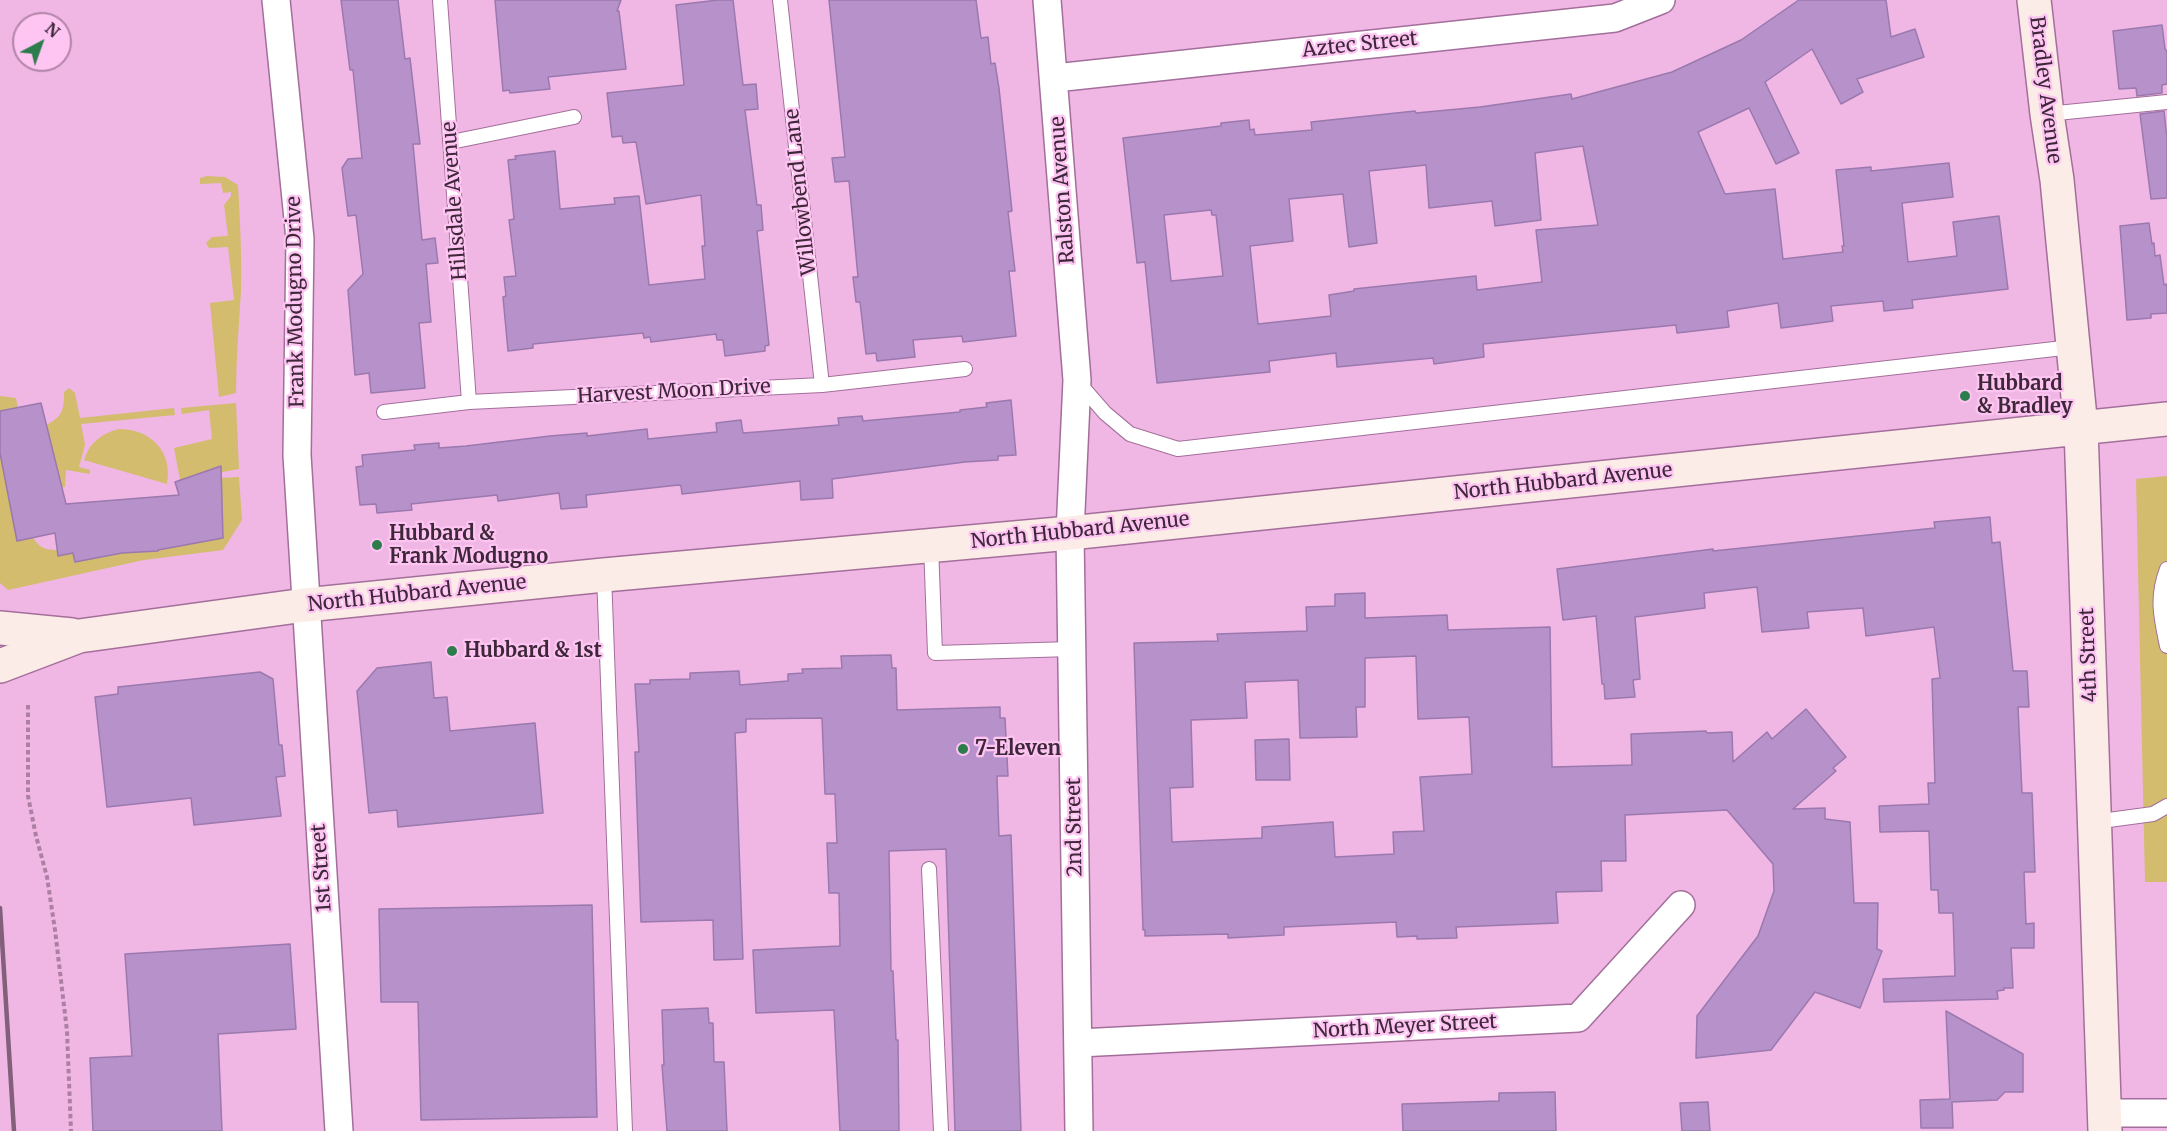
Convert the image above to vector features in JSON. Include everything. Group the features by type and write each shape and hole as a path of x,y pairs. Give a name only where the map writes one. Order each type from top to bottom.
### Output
{"main road":[{"name":"Bradley Avenue","path":"2034,0 2057,180"},
{"name":"4th Street","path":"2057,180 2081,428 2104,1122"},
{"name":"North Hubbard Avenue","path":"0,666 79,636 305,605 604,575 1070,533 2167,419"},
{"name":"North Hubbard Avenue","path":"0,628 79,636"}],"street":[{"name":"Frank Modugno Drive","path":"276,0 300,239 297,455 305,605"},
{"name":"Ralston Avenue","path":"1047,0 1077,380"},
{"name":"Aztec Street","path":"1054,78 1615,18 1661,0"},
{"name":"2nd Street","path":"1077,380 1070,533 1079,1131"},
{"name":"1st Street","path":"305,605 339,1131"},
{"name":"North Meyer Street","path":"1079,1043 1578,1018 1681,905"},
{"path":"2104,1122 2167,1113"}],"lane":[{"name":"Hillsdale Avenue","path":"440,0 469,402"},
{"name":"Willowbend Lane","path":"780,0 822,385"},
{"path":"2047,114 2167,102"},
{"path":"451,142 574,117"},
{"path":"1077,380 1105,413 1130,434 1178,449 2072,347"},
{"name":"Harvest Moon Drive","path":"384,412 469,402 822,385 965,369"},
{"path":"931,545 935,653 1072,649"},
{"path":"2167,569 2161,584 2159,610 2167,646"},
{"path":"604,575 625,1131"},
{"path":"2094,822 2153,814 2167,806"},
{"path":"929,869 941,1131"}],"path":[{"path":"28,705 28,796 47,877 58,952 67,1031 71,1131"}],"shaded area":[{"path":"225,177 238,185 239,198 241,291 236,393 219,397 210,303 234,300 228,247 209,248 206,243 212,237 228,236 224,205 231,196 231,192 223,193 221,183 200,184 200,178"},
{"path":"69,388 75,393 80,418 174,408 175,415 81,424 85,445 79,467 90,470 90,474 66,470 65,487 62,487 46,425 59,416 63,408 64,392"},
{"path":"0,396 16,398 18,408 0,411"},
{"path":"236,403 239,469 180,480 174,448 212,439 209,410 182,414 181,408"},
{"path":"119,429 141,433 157,444 167,462 167,484 84,460 89,449 97,440"},
{"path":"0,450 17,540 33,537 40,546 50,550 72,548 75,562 139,550 140,552 158,551 158,547 218,478 239,477 242,520 223,550 144,560 8,590 0,583"},
{"path":"2167,476 2167,882 2145,882 2136,479"}],"building":[{"path":"341,0 398,0 405,59 410,58 420,144 413,144 422,240 435,238 438,263 426,264 431,322 419,323 425,388 371,393 369,373 355,375 348,290 363,274 356,215 348,216 342,168 348,159 362,158 353,70 350,70"},
{"path":"495,0 621,0 617,11 619,11 626,69 548,77 550,89 510,93 509,90 503,91"},
{"path":"733,0 743,85 756,84 758,109 745,110 757,205 761,205 763,230 757,231 769,345 765,346 765,351 725,356 723,340 717,340 716,334 651,342 650,337 644,338 643,333 533,344 533,348 508,351 503,297 506,296 504,277 516,276 509,220 514,219 508,160 516,159 515,156 555,151 560,209 615,204 614,198 639,196 649,285 705,279 701,195 646,204 636,142 623,143 622,136 612,137 607,93 684,85 676,5"},
{"path":"829,0 976,0 981,38 988,37 991,64 995,63 999,88 1012,211 1008,212 1015,271 1009,271 1016,336 963,342 962,336 913,340 915,357 877,361 876,353 866,354 860,302 856,302 853,277 858,277 849,181 835,182 832,158 845,157"},
{"path":"1799,0 1886,0 1891,37 1915,29 1924,57 1857,79 1863,92 1841,104 1812,49 1765,82 1799,153 1776,164 1749,108 1698,132 1725,194 1775,189 1783,259 1843,252 1836,170 1871,167 1871,171 1949,163 1953,197 1902,203 1908,262 1957,256 1953,222 1999,216 2008,289 1912,300 1913,308 1884,311 1883,301 1831,306 1833,321 1781,328 1778,303 1727,311 1729,327 1677,333 1676,325 1483,344 1484,357 1434,364 1433,358 1337,367 1336,353 1269,361 1270,372 1157,383 1145,262 1137,263 1123,138 1221,126 1221,123 1249,120 1250,130 1254,129 1255,135 1312,130 1311,122 1480,107 1571,94 1572,99 1672,72 1741,40","holes":["1583,146 1598,225 1536,230 1542,282 1477,290 1476,276 1354,289 1354,291 1329,295 1331,316 1258,324 1250,246 1293,241 1289,199 1343,194 1349,247 1377,243 1369,171 1426,165 1429,208 1492,201 1495,226 1541,220 1535,153","1211,210 1212,215 1216,215 1223,276 1171,281 1164,215"]},
{"path":"2162,25 2167,51 2167,84 2162,85 2162,93 2137,96 2136,88 2119,89 2113,31"},
{"path":"2164,111 2167,138 2167,198 2151,199 2140,114"},
{"path":"2149,223 2155,256 2160,255 2164,285 2167,284 2167,313 2151,314 2151,318 2127,320 2120,226"},
{"path":"1011,400 1016,455 998,456 998,460 832,479 833,498 801,500 800,481 682,494 679,485 586,495 587,507 561,509 559,493 498,501 497,495 411,504 412,510 377,513 376,504 360,505 356,467 363,466 362,455 415,450 414,445 439,443 439,448 550,436 587,433 587,436 647,429 648,439 717,432 716,423 741,420 743,433 839,425 838,418 862,416 863,421 960,412 960,410 987,407 986,403"},
{"path":"41,403 66,504 179,495 175,482 221,466 223,538 158,551 122,553 75,562 73,553 58,556 55,533 17,541 0,453 0,411"},
{"path":"1990,517 1992,543 2000,542 2013,671 2027,671 2029,707 2018,707 2022,793 2032,793 2035,872 2024,872 2026,924 2034,923 2034,948 2011,948 2013,988 1997,991 1998,999 1884,1002 1883,979 1955,976 1953,913 1939,913 1938,890 1931,890 1929,831 1880,832 1879,806 1929,804 1928,783 1935,783 1932,679 1940,678 1934,627 1866,636 1863,608 1807,612 1809,628 1762,632 1757,587 1704,593 1705,608 1635,617 1640,679 1633,680 1635,697 1605,699 1596,616 1563,620 1557,569 1713,549 1713,551 1935,528 1934,522"},
{"path":"1365,593 1365,618 1447,615 1448,630 1550,627 1552,767 1632,765 1631,734 1706,731 1707,733 1732,732 1733,762 1767,732 1772,739 1806,709 1846,757 1833,768 1836,771 1793,809 1825,808 1825,819 1850,822 1854,903 1878,903 1877,949 1882,951 1860,1008 1815,992 1771,1050 1696,1058 1697,1016 1758,936 1774,891 1773,864 1727,810 1625,815 1626,861 1601,861 1602,891 1556,892 1558,923 1456,927 1457,938 1397,937 1396,922 1284,927 1284,935 1228,938 1228,934 1145,936 1134,643 1218,641 1217,634 1307,631 1306,607 1335,606 1335,594","holes":["1416,656 1418,719 1469,717 1472,774 1420,777 1424,831 1393,832 1394,854 1335,857 1333,822 1262,827 1262,838 1172,842 1170,788 1193,787 1191,720 1247,718 1245,682 1298,680 1300,738 1357,737 1356,707 1365,707 1365,658"]},
{"path":"891,655 892,668 896,668 897,710 1000,707 1000,718 1005,718 1008,776 997,776 999,836 1011,835 1021,1131 955,1131 946,849 889,851 891,971 893,971 896,1040 898,1040 899,1131 840,1131 834,1010 756,1013 753,950 840,946 839,893 829,893 827,843 837,843 835,794 825,794 822,718 746,719 746,732 735,733 743,959 714,960 713,920 641,922 635,752 639,752 635,684 650,684 650,680 690,679 690,673 739,671 740,685 788,681 788,674 803,673 802,669 842,668 841,656"},
{"path":"431,662 434,698 447,697 450,731 535,723 543,813 398,827 397,810 369,813 357,691 377,668"},
{"path":"260,672 273,679 279,745 282,745 285,776 276,777 281,816 194,825 191,798 107,807 95,697 118,694 118,687"},
{"path":"1289,739 1290,780 1256,780 1255,740"},
{"path":"592,905 597,1117 421,1120 418,1002 381,1002 379,909"},
{"path":"290,944 296,1029 218,1034 222,1131 93,1131 90,1058 132,1056 125,954"},
{"path":"708,1008 709,1023 713,1023 714,1062 724,1062 727,1131 667,1131 662,1065 664,1065 662,1010"},
{"path":"1946,1011 2023,1054 2023,1092 2005,1092 1997,1100 1952,1102 1953,1128 1921,1128 1920,1100 1950,1099"},
{"path":"1555,1092 1556,1131 1403,1131 1402,1104 1499,1101 1499,1093"},
{"path":"1708,1102 1710,1131 1682,1131 1680,1103"}],"railway":[{"path":"0,908 14,1131"}],"place":[{"name":"Hubbard & Bradley","path":"1965,396"},
{"name":"Hubbard & Frank Modugno","path":"377,545"},
{"name":"Hubbard & 1st","path":"452,651"},
{"name":"7-Eleven","path":"963,749"}]}
